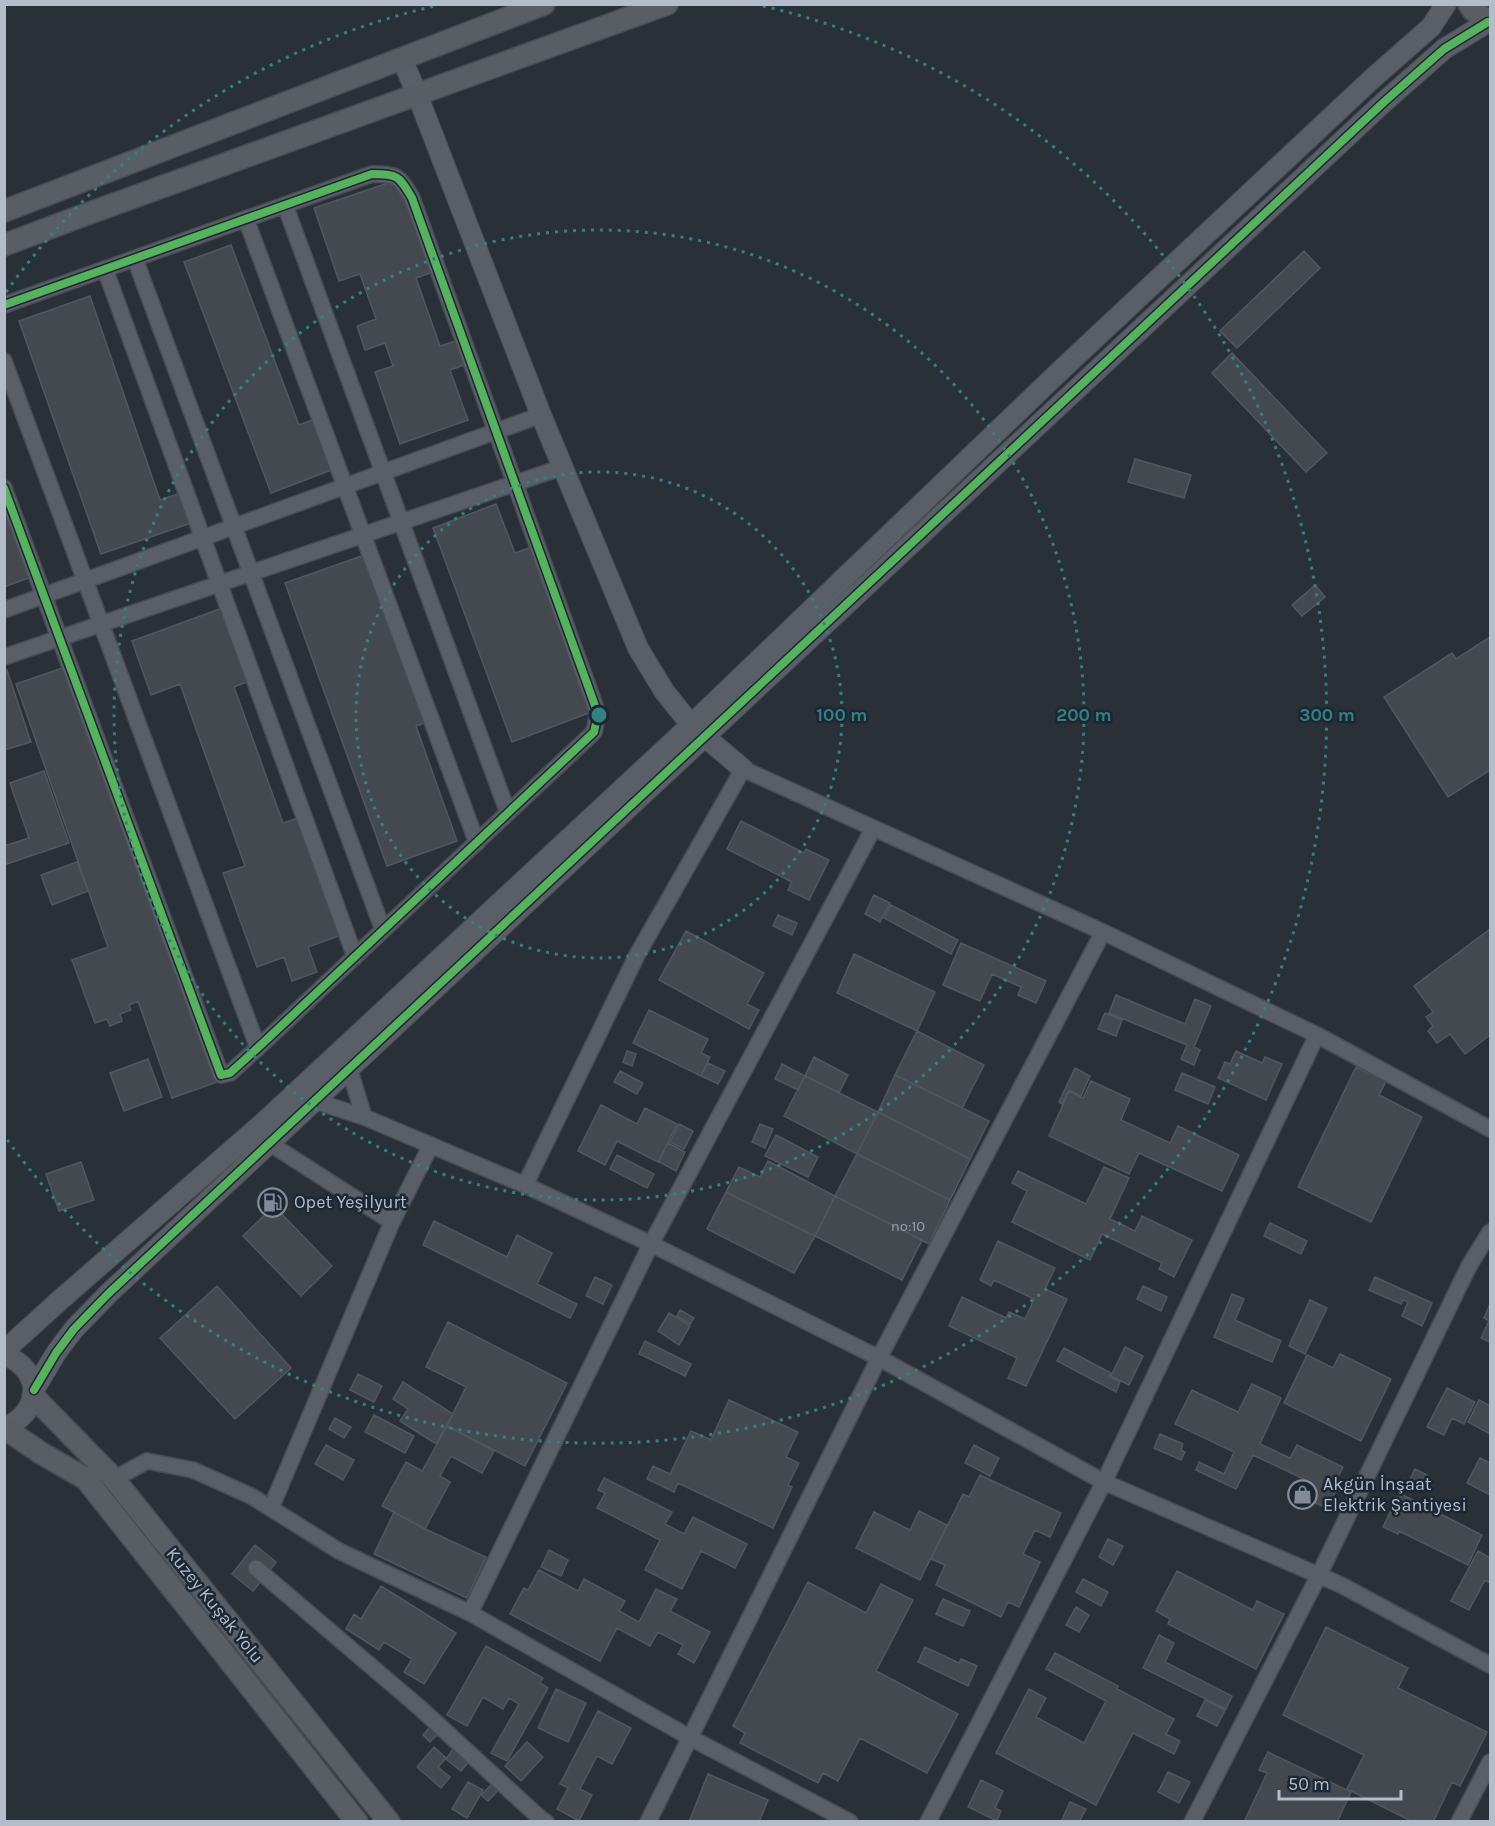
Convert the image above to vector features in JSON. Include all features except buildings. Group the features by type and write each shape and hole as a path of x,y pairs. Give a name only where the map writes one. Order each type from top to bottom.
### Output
{"main road":[{"path":"4,212 544,4"},
{"path":"4,246 667,4"},
{"path":"1469,4 1473,10 1490,22"},
{"name":"Kuzey Kuşak Yolu","path":"33,1393 114,1479 389,1821"},
{"name":"Kuzey Kuşak Yolu","path":"4,1428 41,1454 86,1479 357,1821"}],"street":[{"path":"698,731 1069,363 1373,78 1431,27 1446,4"},
{"path":"4,1428 16,1423 26,1414 32,1403 33,1393 31,1378 25,1368 4,1353 59,1301 294,1094 342,1062 698,731 1384,102 1444,49 1490,22"},
{"path":"402,59 541,415 638,648 664,691 698,731 743,770 1103,932 1317,1035 1491,1129"},
{"path":"4,305 372,174 388,174 397,177 412,198 598,714 594,732 258,1048 230,1073 221,1075 4,488"},
{"path":"285,205 508,813"},
{"path":"246,219 477,843"},
{"path":"135,259 383,930"},
{"path":"105,269 355,957"},
{"path":"4,362 258,1048"},
{"path":"4,610 541,415"},
{"path":"4,657 563,467"},
{"path":"525,1185 637,955 743,770"},
{"path":"470,1613 651,1244 873,829"},
{"path":"648,1821 879,1358 1103,932"},
{"path":"928,1821 1104,1482 1317,1035"},
{"path":"33,1393 56,1353 81,1322 313,1101 342,1062"},
{"path":"342,1062 364,1117"},
{"path":"294,1094 364,1117 431,1145 525,1185 651,1244 879,1358 1104,1482 1351,1590 1491,1665"},
{"path":"269,1143 392,1222"},
{"path":"271,1508 392,1222 431,1145"},
{"path":"1192,1821 1319,1575 1469,1266 1491,1232"},
{"path":"114,1479 147,1461 193,1470 251,1496 339,1551 470,1613 689,1737 850,1821"},
{"path":"256,1568 420,1708 541,1819 546,1821"},
{"path":"1459,1821 1491,1762"}],"cycle path":[{"path":"34,1390 56,1353 74,1329 109,1293 1384,102 1444,49 1488,22"},
{"path":"4,305 372,174 397,178 412,198 598,714 594,732 263,1043 230,1073 221,1075 4,488"}],"place":[{"name":"Opet Yeşilyurt","path":"273,1202"},
{"name":"Akgün İnşaat Elektrik Şantiyesi","path":"1302,1494"}]}
